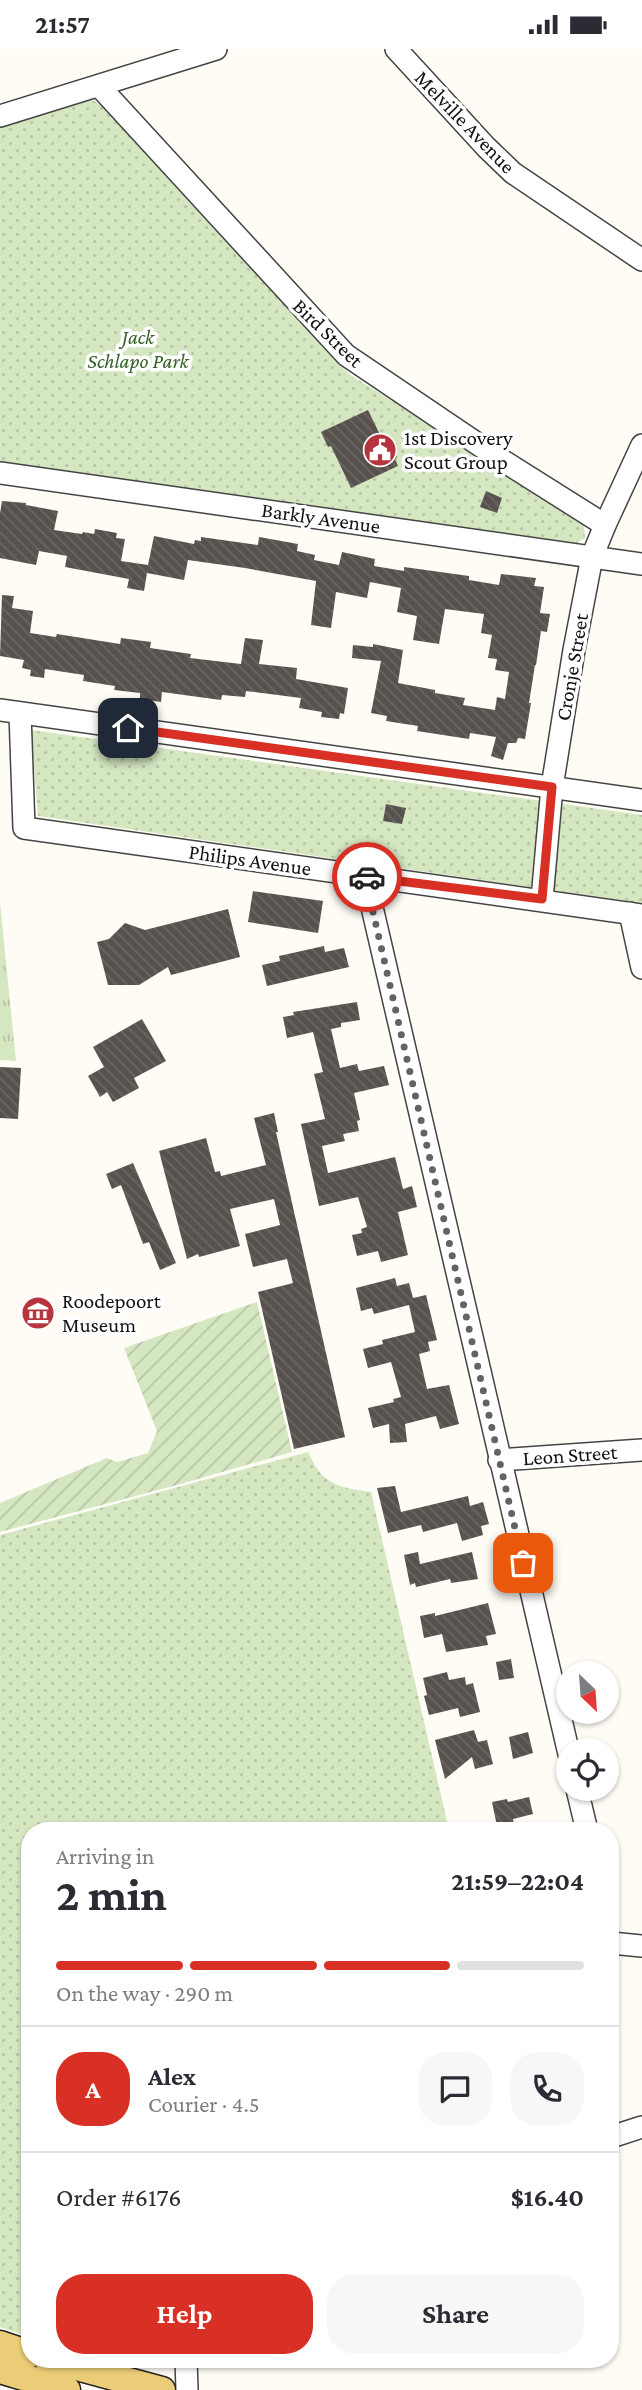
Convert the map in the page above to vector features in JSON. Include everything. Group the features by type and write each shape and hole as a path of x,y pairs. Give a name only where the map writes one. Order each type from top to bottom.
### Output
{"main road":[{"path":"0,2344 21,2351"},
{"path":"80,2368 162,2390"},
{"path":"0,2370 67,2390"}],"street":[{"path":"0,116 216,49"},
{"name":"Melville Avenue","path":"396,49 501,163 642,260"},
{"name":"Bird Street","path":"99,86 346,355 482,447 605,525"},
{"name":"Cronje Street","path":"542,899 552,787 574,650 593,557 642,445"},
{"name":"Barkly Avenue","path":"0,473 642,564"},
{"path":"10,712 642,800"},
{"name":"Philips Avenue","path":"10,712 24,828 636,914"},
{"path":"365,877 565,1738"},
{"path":"636,914 642,968"},
{"name":"Leon Street","path":"499,1460 642,1450"},
{"path":"580,1801 585,1822"},
{"path":"619,1942 642,1947"},
{"path":"619,2134 642,2127"},
{"path":"186,2368 187,2390"}],"green space":[{"name":"Jack Schlapo Park","path":"93,100 108,110 335,361 352,376 559,504 584,525 585,538 575,544 0,467 0,127 75,103"},
{"path":"31,730 642,815 642,903 38,816"},
{"path":"0,903 16,1061 0,1060"},
{"path":"257,1302 292,1452 0,1532 0,1503 107,1458 117,1462 148,1453 157,1431 124,1348"},
{"path":"308,1452 319,1471 332,1483 371,1492 447,1822 21,1822 21,2334 0,2327 0,1535"}],"building":[{"name":"1st Discovery Scout Group","path":"368,410 383,441 386,439 388,445 391,444 398,466 351,488 331,446 328,447 321,432"},
{"path":"486,491 502,498 497,513 480,507"},
{"path":"2,501 26,503 58,511 54,530 94,534 95,529 117,533 116,538 125,539 121,561 148,565 154,536 194,544 195,540 201,541 201,537 258,545 259,537 298,544 297,551 315,555 314,560 339,565 342,552 375,559 374,566 404,571 404,567 469,576 469,580 499,585 501,574 536,578 534,586 544,587 540,613 550,614 547,632 541,631 525,739 518,738 516,743 508,743 503,760 491,756 496,737 470,733 469,739 417,731 418,726 386,721 387,716 371,713 381,661 352,658 353,645 373,647 373,644 403,650 398,683 465,698 463,705 495,710 497,697 505,699 509,672 495,670 497,659 488,658 492,635 481,633 484,614 445,609 439,644 413,640 417,616 397,612 401,588 370,582 367,598 336,592 331,628 311,625 316,581 188,560 184,580 147,573 144,591 127,588 129,579 65,567 67,556 39,551 36,565 0,558"},
{"path":"2,595 14,596 12,608 33,611 30,633 56,637 57,634 120,644 121,638 151,642 150,648 191,654 190,658 241,664 245,638 263,640 259,664 297,668 296,679 348,688 344,714 340,713 339,719 321,717 322,712 299,708 301,698 246,691 245,697 222,695 221,700 162,692 161,702 140,699 140,693 114,690 115,686 83,681 84,675 45,669 44,678 30,676 31,670 22,668 24,660 0,656"},
{"path":"386,804 406,808 402,824 383,821"},
{"path":"253,891 323,901 318,933 248,922"},
{"path":"228,909 240,957 171,975 168,967 139,985 108,985 97,942 109,939 125,923 145,930"},
{"path":"324,946 325,952 344,948 349,967 267,986 262,965 280,961 279,956"},
{"path":"357,1002 360,1020 341,1023 341,1027 331,1029 340,1068 357,1064 359,1071 384,1066 389,1085 354,1093 360,1120 357,1121 359,1131 343,1134 345,1141 322,1146 328,1173 395,1157 403,1189 412,1186 417,1207 398,1212 408,1255 381,1262 378,1251 357,1256 352,1235 362,1233 361,1229 367,1227 358,1197 319,1206 301,1124 325,1119 314,1074 323,1072 313,1032 287,1038 283,1017 294,1015 293,1012"},
{"path":"142,1019 166,1061 134,1078 139,1088 113,1102 107,1092 100,1097 88,1076 104,1067 93,1047"},
{"path":"0,1067 21,1068 18,1119 0,1118"},
{"path":"274,1113 276,1132 345,1437 294,1449 258,1292 293,1283 287,1259 253,1267 245,1234 280,1225 274,1199 230,1209 240,1246 199,1257 198,1254 187,1259 159,1151 206,1138 215,1172 220,1171 221,1176 266,1165 254,1118"},
{"path":"133,1163 176,1263 160,1270 149,1242 143,1244 121,1185 112,1189 106,1174"},
{"path":"395,1278 397,1286 409,1283 413,1298 426,1295 437,1340 428,1342 430,1351 419,1354 427,1389 449,1385 459,1424 440,1429 436,1416 405,1424 407,1442 390,1443 389,1424 373,1428 368,1408 394,1402 393,1399 401,1397 391,1362 368,1368 363,1349 383,1344 382,1340 415,1332 409,1305 374,1314 372,1308 361,1311 356,1288"},
{"path":"395,1486 401,1512 468,1496 470,1506 483,1502 489,1524 481,1526 483,1535 462,1541 457,1523 423,1532 421,1525 388,1533 377,1488"},
{"path":"418,1552 420,1564 472,1552 478,1579 451,1583 450,1579 416,1587 415,1583 410,1585 404,1555"},
{"path":"488,1603 496,1634 486,1636 488,1645 446,1652 442,1634 424,1638 420,1616 435,1613 435,1616"},
{"path":"511,1659 514,1678 499,1680 496,1662"},
{"path":"447,1672 449,1680 465,1677 466,1685 473,1683 480,1712 460,1717 458,1708 429,1715 423,1678"},
{"path":"474,1730 478,1742 487,1740 493,1764 475,1769 472,1757 445,1779 435,1740"},
{"path":"528,1732 533,1753 513,1759 509,1737"},
{"path":"529,1797 533,1814 513,1819 514,1822 496,1822 492,1802 507,1799 508,1802"}],"way so far":[{"path":"367,877 523,1563"}],"place":[{"name":"1st Discovery Scout Group","path":"380,450"},
{"name":"Roodepoort Museum","path":"38,1313"}],"route":[{"path":"128,728 552,787 542,899 367,877"}]}
